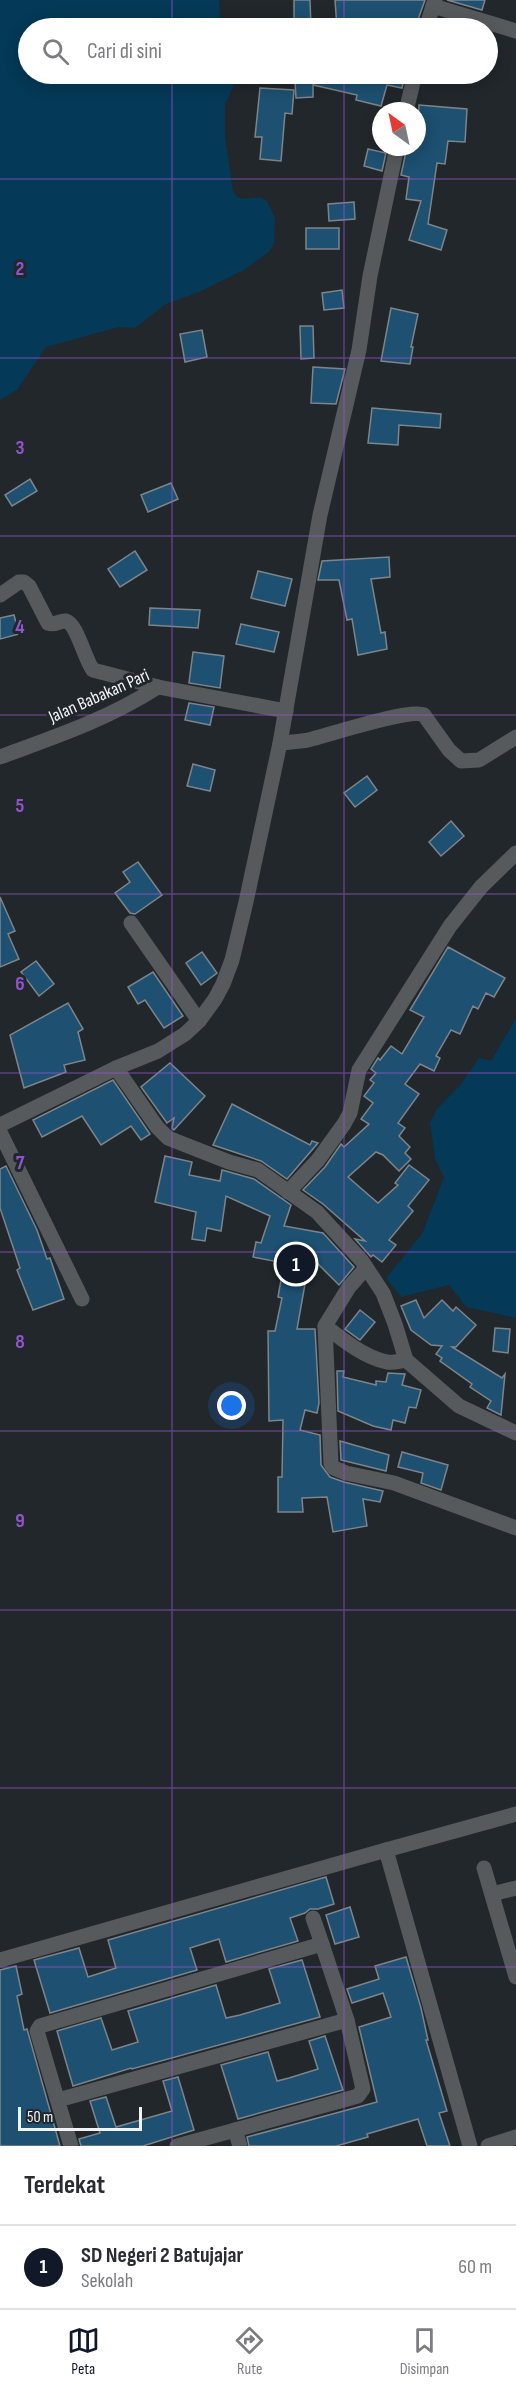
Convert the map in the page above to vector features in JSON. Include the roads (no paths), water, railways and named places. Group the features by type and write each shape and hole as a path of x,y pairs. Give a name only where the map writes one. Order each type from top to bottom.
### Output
{"street":[{"path":"429,18 434,3 478,18"},
{"path":"498,25 516,31"},
{"path":"408,102 413,84"},
{"path":"0,1125 158,1050 185,1034 199,1021 215,999 232,960 280,743 320,515 356,361 370,276 395,156"},
{"path":"0,595 19,582 24,582 29,586 48,623 53,625 65,621 75,630 82,651 93,670 158,687"},
{"name":"Jalan Babakan Pari","path":"0,757 109,716 130,706 158,687 286,711"},
{"path":"280,743 305,741 395,716 418,712 424,716 449,750 461,761 479,760 516,736"},
{"path":"288,1192 318,1160 344,1124 350,1113 359,1070 450,926 481,887 516,853"},
{"path":"131,923 199,1021"},
{"path":"116,1068 157,1127 168,1138 219,1159 258,1170 317,1212 366,1268 390,1308 405,1360 459,1406 516,1433"},
{"path":"0,1132 82,1299"},
{"path":"366,1268 349,1287 326,1326 330,1462 334,1468 346,1473 394,1483 516,1528"},
{"path":"326,1326 351,1345 373,1357 389,1363 405,1360"},
{"path":"0,1960 516,1814"},
{"path":"386,1850 470,2146"},
{"path":"484,1868 516,1977"},
{"path":"492,1894 516,1888"},
{"path":"177,2146 219,2141 236,2130 358,2096 363,2089 347,2020 313,1918"},
{"path":"71,2146 37,2031 40,2026 322,1944"},
{"path":"58,2100 347,2020"},
{"path":"236,2130 240,2146"},
{"path":"488,2146 516,2138"}],"place":[{"name":"SD Negeri 2 Batujajar","path":"296,1264"}]}
